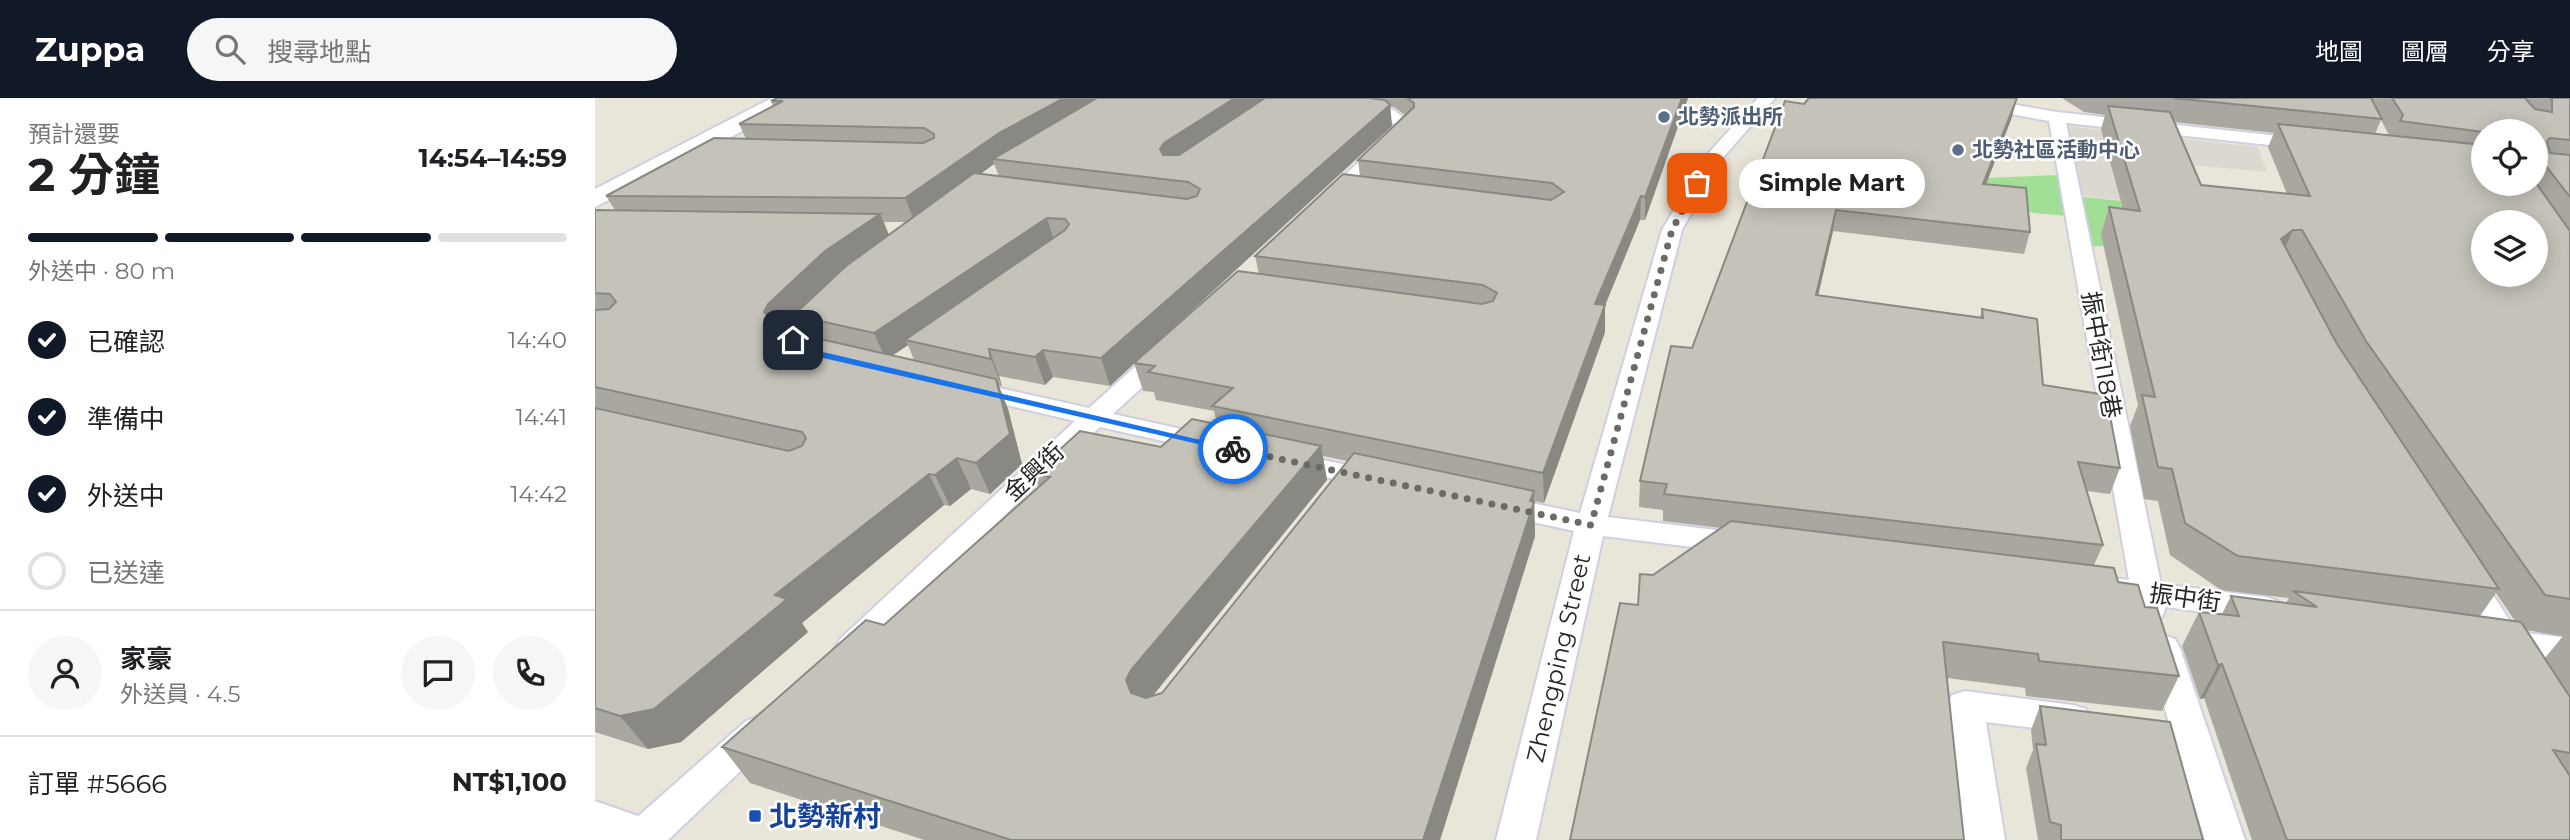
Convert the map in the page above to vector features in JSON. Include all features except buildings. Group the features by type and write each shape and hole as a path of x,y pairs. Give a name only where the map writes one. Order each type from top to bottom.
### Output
{"main road":[{"path":"595,179 753,98"},
{"path":"595,199 789,98"},
{"path":"595,825 639,840"}],"lane":[{"name":"Zhengping Street","path":"1516,840 1591,525 1672,230 1687,197 1724,143 1767,98"},
{"path":"1949,98 2057,117 2326,146"},
{"path":"1286,100 1394,115 1406,126 1354,191 1309,220"},
{"name":"振中街118巷","path":"2057,117 2145,593 2225,840"},
{"path":"683,152 725,153"},
{"name":"金興街","path":"831,667 901,603 1091,418 1185,335"},
{"path":"944,384 1228,447"},
{"path":"1269,456 1343,484 1404,485"},
{"path":"1471,499 1591,525 1771,547"},
{"path":"2455,560 2528,676"},
{"name":"振中街","path":"2076,584 2292,613"},
{"path":"2466,637 2570,651"},
{"path":"1985,840 1965,705 2111,723"},
{"path":"639,840 781,712"},
{"path":"2151,728 2191,733"}],"green space":[{"path":"2060,175 2067,216 1761,187"},
{"path":"2075,196 2132,202 2146,244 2084,247"}],"shaded area":[{"path":"2065,126 2258,147 2267,172 2117,158 2131,201 2075,195"}],"way so far":[{"path":"1233,449 1591,525 1672,230 1687,197 1697,183"}],"place":[{"name":"北勢派出所","path":"1664,117"},
{"name":"北勢社區活動中心","path":"1958,150"},
{"name":"Simple Mart","path":"1697,183"},
{"name":"北勢新村","path":"755,816"}],"route":[{"path":"793,340 806,351 1233,449"}]}
